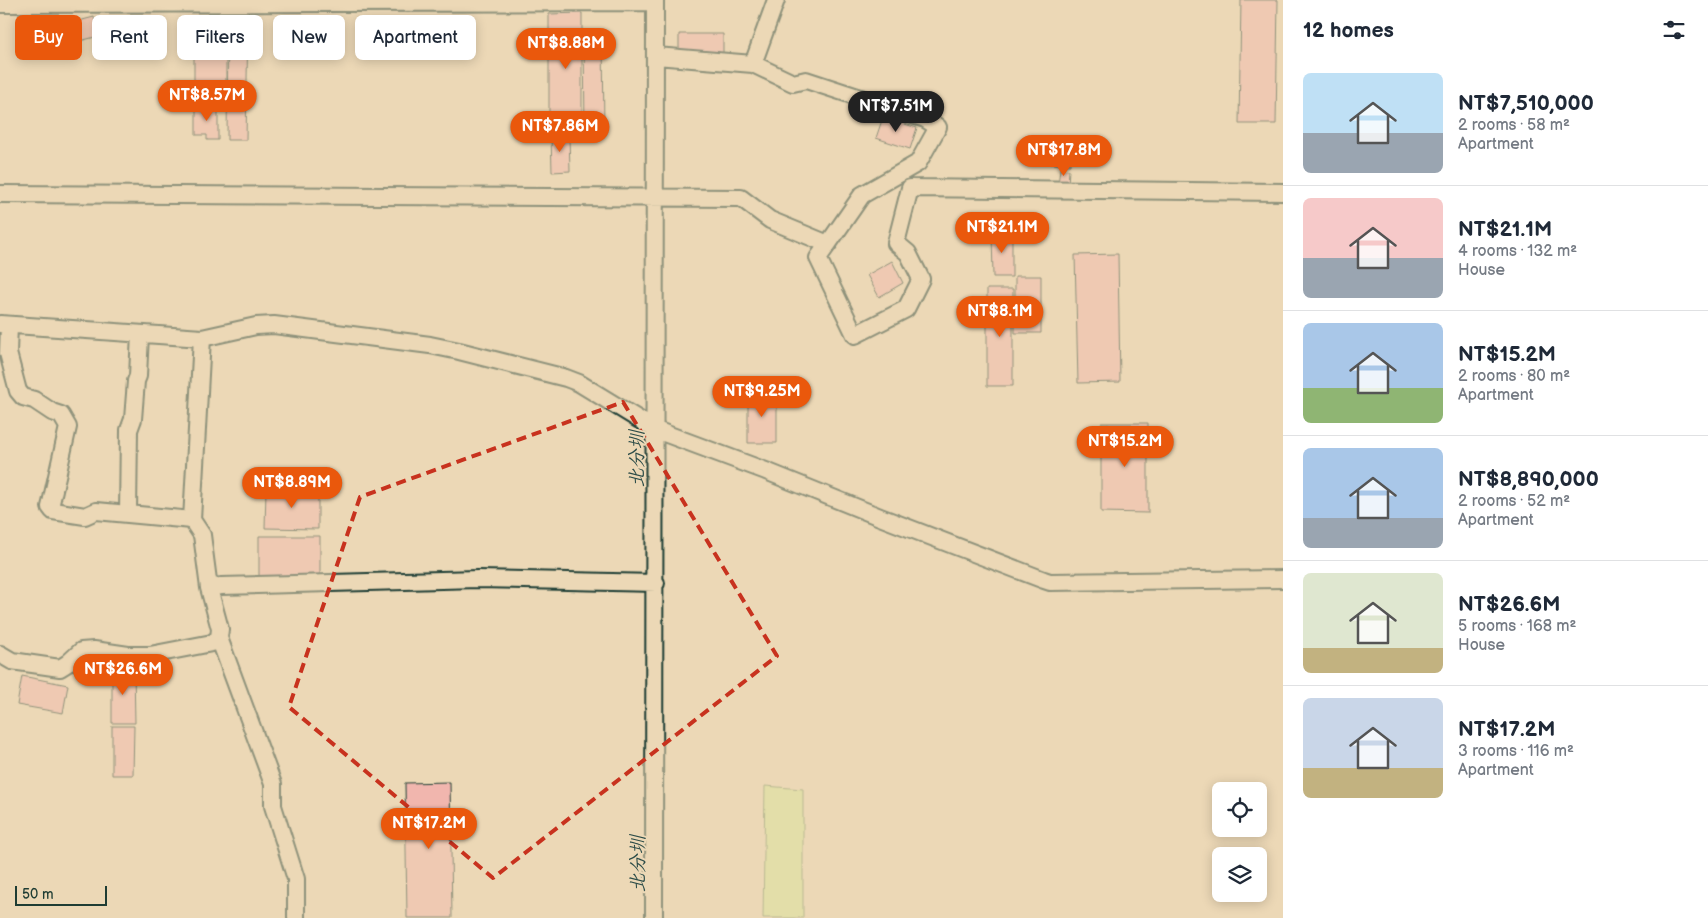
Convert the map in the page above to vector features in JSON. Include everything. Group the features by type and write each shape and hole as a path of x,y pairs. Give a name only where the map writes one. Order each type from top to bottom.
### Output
{"street":[{"path":"753,64 776,0"},
{"path":"0,4 651,1 656,56 649,197 656,430 649,583 654,918"},
{"path":"656,56 753,64 793,83 806,80 925,119 938,126 918,164 896,243 908,253 921,279 906,309 855,335 818,258 862,196 918,164"},
{"path":"910,188 1283,192"},
{"path":"0,194 741,198 770,220 828,244"},
{"path":"192,520 96,511 85,516 53,511 50,507 68,427 61,415 23,396 18,391 8,353 5,324 202,338 256,326 274,325 459,350 579,383 656,430 1044,580 1080,582 1283,580"},
{"path":"128,514 129,430 133,419 140,334"},
{"path":"202,338 192,520 202,535 209,588 220,629 218,638 273,784 273,806 296,879 296,918"},
{"path":"209,588 221,586 478,579 649,583"},
{"path":"0,654 12,661 60,668 81,651 94,650 128,655 150,655 212,642 218,638"}],"highlighted area":[{"path":"623,402 777,656 493,878 289,707 360,497"}],"green space":[{"path":"765,786 803,789 803,918 763,918"}],"building":[{"path":"1241,0 1278,0 1276,124 1239,124"},
{"path":"582,13 582,127 549,127 549,14"},
{"path":"92,18 92,38 82,40 82,20"},
{"path":"679,34 723,34 723,54 679,53"},
{"path":"584,36 603,36 604,131 585,131"},
{"path":"194,60 226,60 226,98 194,97"},
{"path":"228,60 247,60 246,140 227,140"},
{"path":"196,106 218,106 218,140 207,140 207,135 196,135"},
{"path":"883,117 917,128 910,149 876,138"},
{"path":"551,135 569,135 570,171 552,172"},
{"path":"1051,144 1071,145 1070,165 1050,164"},
{"path":"1060,169 1069,170 1068,185 1058,184"},
{"path":"992,231 1012,231 1012,277 993,277"},
{"path":"1118,254 1120,382 1078,383 1075,255"},
{"path":"892,261 903,283 879,297 867,275"},
{"path":"1015,276 1041,276 1041,333 1015,333"},
{"path":"987,289 1013,289 1013,386 987,386"},
{"path":"748,393 777,393 777,443 748,443"},
{"path":"1101,423 1148,423 1148,513 1101,512"},
{"path":"266,490 318,490 318,529 265,528"},
{"path":"259,536 320,536 320,582 259,582"},
{"path":"112,668 134,668 135,723 112,723"},
{"path":"22,676 68,685 63,713 17,705"},
{"path":"112,726 134,726 133,775 112,775"},
{"path":"450,782 452,918 407,918 405,783"}],"water label":[{"name":"北分圳","path":"636,459"},
{"name":"北分圳","path":"637,864"}]}
